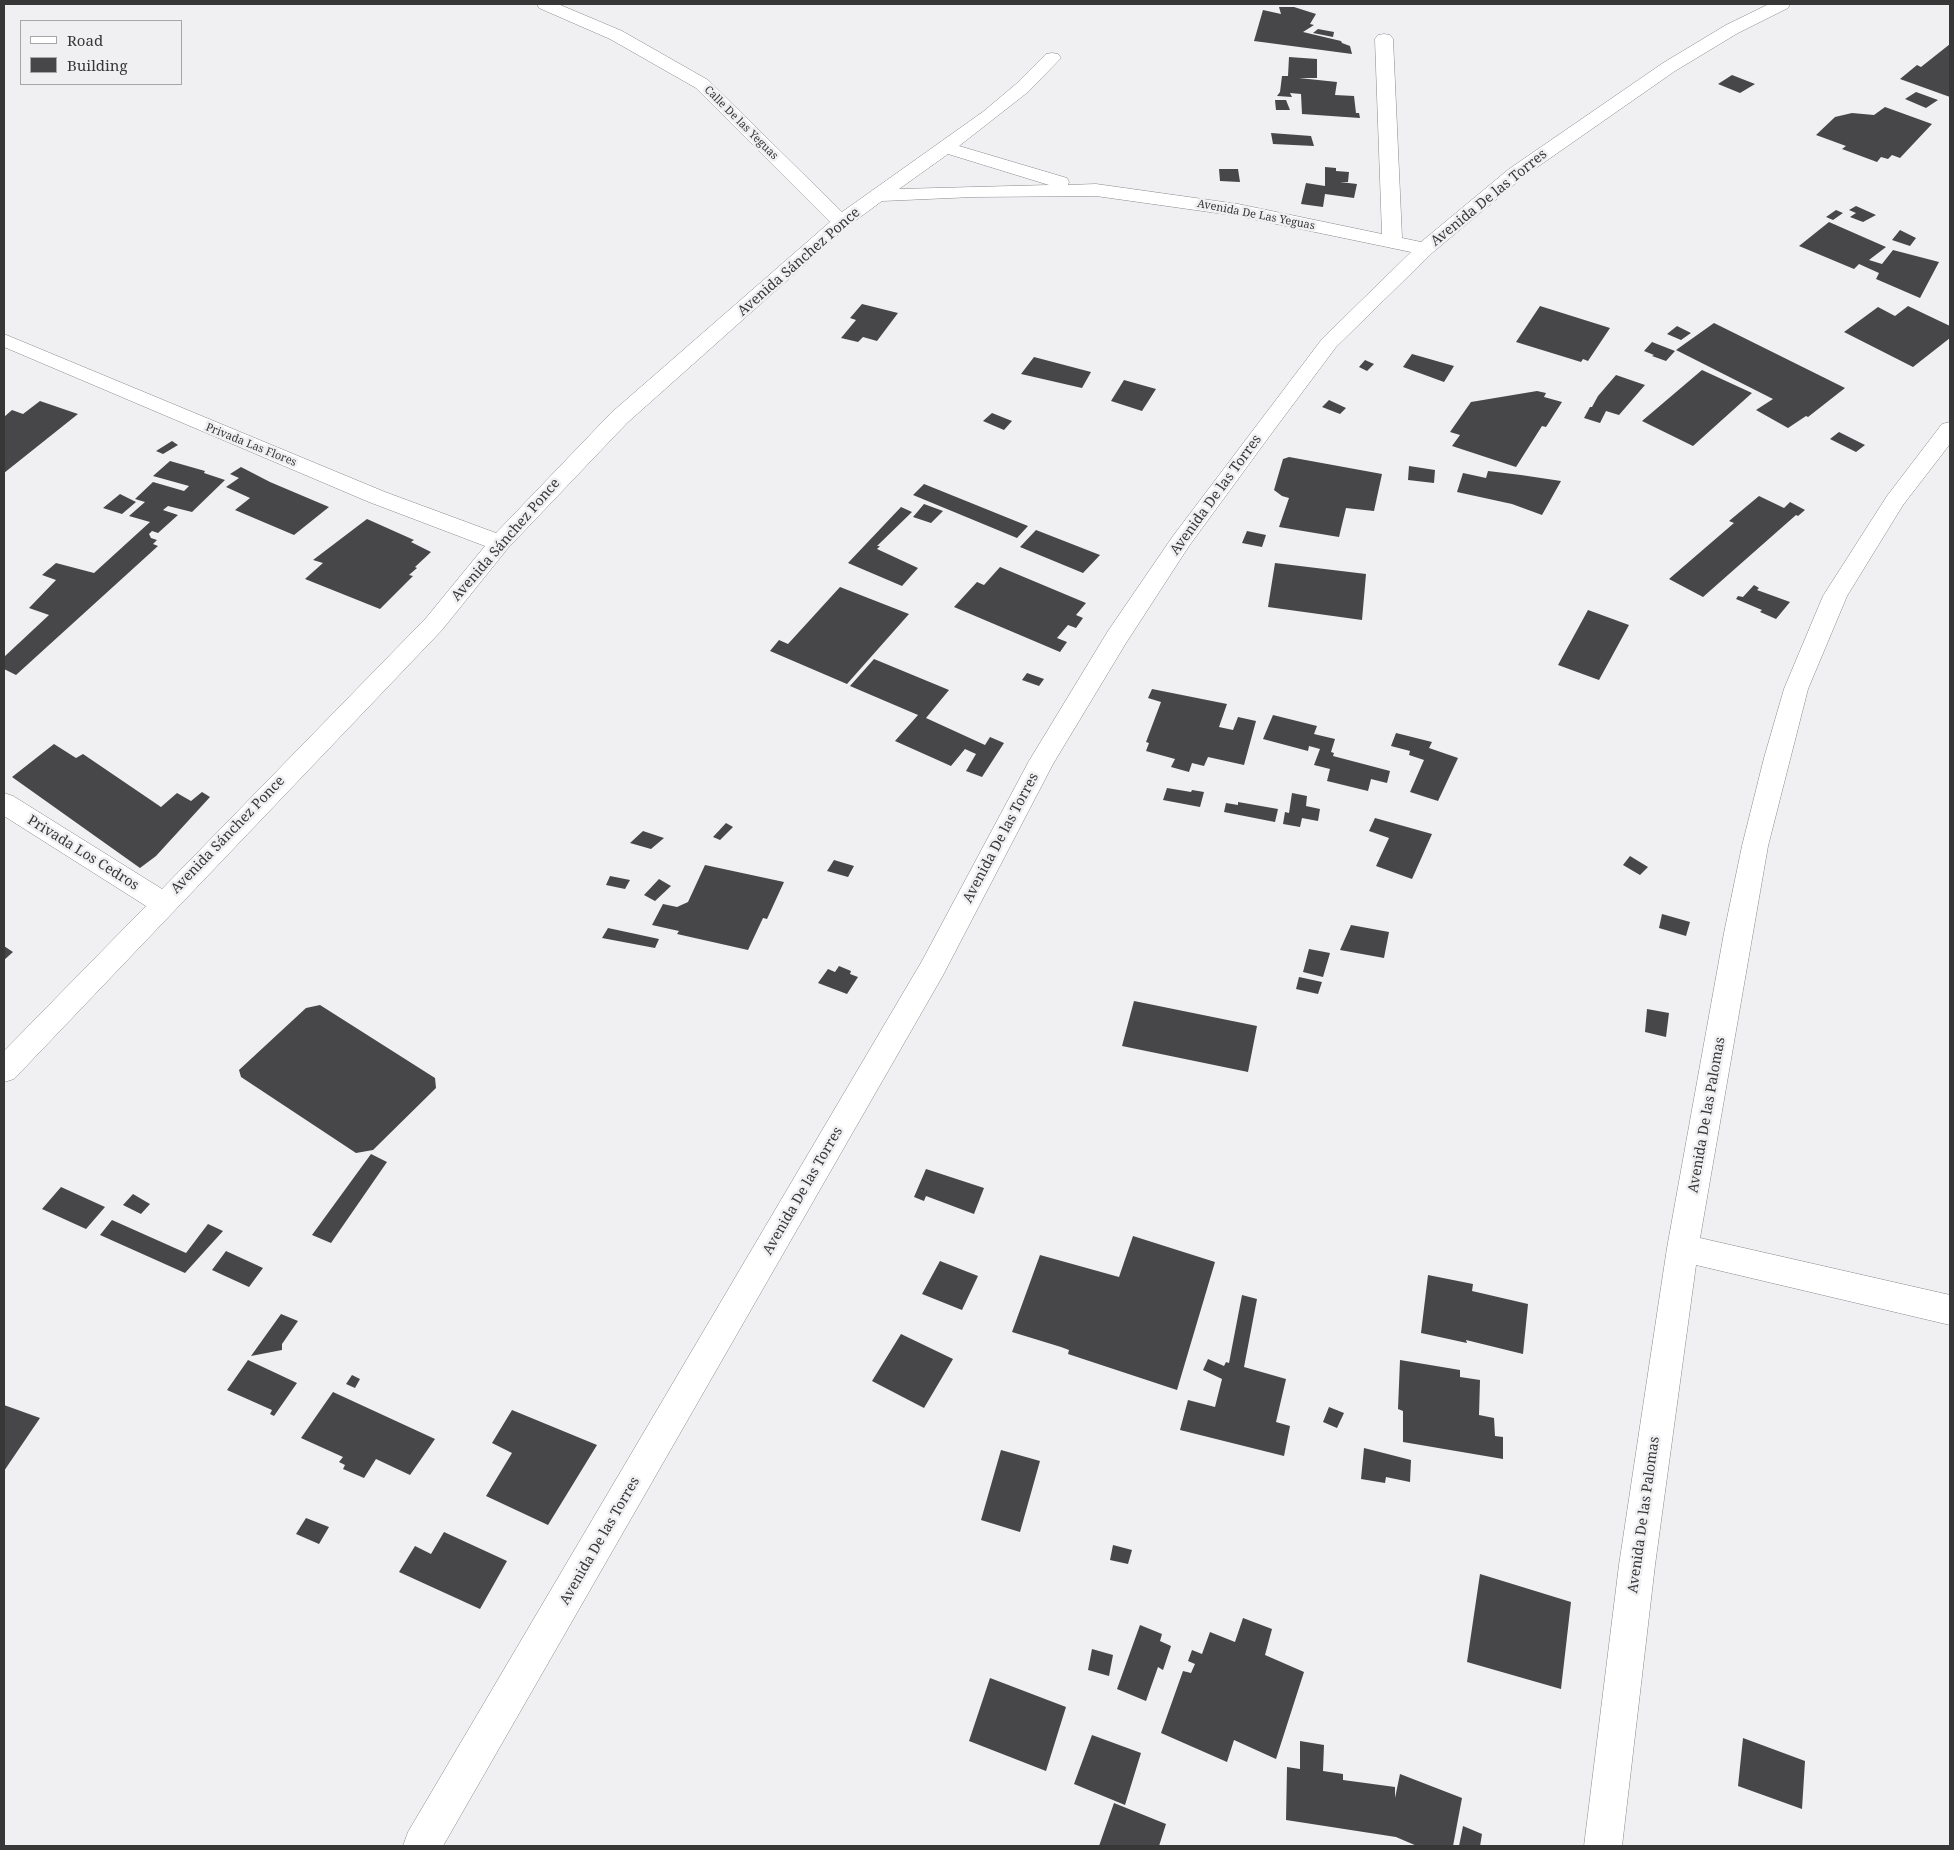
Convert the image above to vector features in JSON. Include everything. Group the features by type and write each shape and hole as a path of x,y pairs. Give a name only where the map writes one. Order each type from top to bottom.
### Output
{"street":[{"name":"Calle De las Yeguas","path":"545,4 616,35 702,84 841,222"},
{"name":"Avenida De las Torres","path":"422,1846 932,970 1042,761 1117,637 1181,540 1329,343 1425,249 1516,173 1622,99 1669,67 1724,34 1782,4"},
{"path":"1384,40 1392,242"},
{"name":"Avenida Sánchez Ponce","path":"4,1070 434,624 500,544 619,418 841,222 947,148 1022,88 1052,58"},
{"name":"Avenida De Las Yeguas","path":"947,148 1085,190"},
{"name":"Avenida De Las Yeguas","path":"877,196 1085,190 1172,199 1238,210 1425,249"},
{"name":"Privada Las Flores","path":"4,340 377,497 500,544"},
{"name":"Avenida De las Palomas","path":"1603,1846 1636,1565 1684,1248 1754,856 1796,689 1835,596 1895,502 1950,429"},
{"name":"Privada Los Cedros","path":"4,803 163,903"},
{"path":"1684,1248 1950,1310"}],"building":[{"path":"1279,7 1294,7 1316,14 1310,24 1314,25 1303,32 1341,41 1350,46 1352,54 1254,41 1263,10 1281,14"},
{"path":"1318,29 1334,32 1333,37 1313,33"},
{"path":"1950,44 1950,97 1900,79 1917,65 1921,67"},
{"path":"1289,57 1317,59 1317,78 1299,78 1337,82 1335,95 1354,96 1356,113 1359,113 1360,118 1302,114 1301,94 1290,93 1292,97 1277,96 1280,92 1282,76 1288,76"},
{"path":"1732,75 1755,84 1740,93 1718,84"},
{"path":"1916,92 1938,100 1926,108 1905,99"},
{"path":"1275,100 1286,100 1290,110 1276,110"},
{"path":"1885,107 1932,124 1900,158 1892,155 1888,159 1881,157 1877,162 1842,149 1846,146 1816,135 1835,117 1852,113 1874,115"},
{"path":"1271,133 1311,136 1314,146 1273,144"},
{"path":"1325,167 1336,168 1336,171 1349,172 1348,182 1340,182 1357,184 1354,198 1325,194 1323,207 1301,204 1306,183 1325,186"},
{"path":"1219,169 1238,169 1240,182 1220,181"},
{"path":"1856,206 1876,215 1863,222 1850,217 1856,213 1849,210"},
{"path":"1836,210 1843,213 1833,220 1826,217"},
{"path":"1829,222 1886,247 1869,260 1882,264 1893,250 1939,262 1920,298 1876,279 1879,273 1859,264 1854,269 1799,246"},
{"path":"1900,230 1916,238 1910,246 1892,240"},
{"path":"862,304 898,313 877,341 863,337 858,342 841,338 856,320 850,318"},
{"path":"1540,306 1610,328 1588,361 1583,359 1581,362 1516,342"},
{"path":"1908,306 1950,326 1950,338 1913,367 1844,332 1878,307 1895,316"},
{"path":"1714,323 1845,388 1808,417 1806,416 1788,428 1756,410 1773,399 1676,350"},
{"path":"1677,326 1691,333 1681,340 1667,334"},
{"path":"1652,342 1675,351 1666,361 1652,356 1654,355 1644,351"},
{"path":"1412,354 1454,366 1444,382 1403,367"},
{"path":"1034,357 1091,372 1082,388 1021,374"},
{"path":"1365,360 1374,364 1367,371 1359,367"},
{"path":"1702,370 1752,393 1693,446 1642,421"},
{"path":"1616,375 1645,385 1619,415 1606,411 1600,423 1584,418 1598,396"},
{"path":"1124,380 1156,389 1142,411 1111,401"},
{"path":"1537,391 1546,393 1544,397 1562,402 1546,427 1542,426 1516,467 1452,446 1460,435 1450,432 1471,402"},
{"path":"1329,400 1346,408 1340,414 1322,407"},
{"path":"40,401 78,414 4,473 4,417 12,410 23,414"},
{"path":"992,413 1012,421 1004,430 983,421"},
{"path":"1839,432 1865,445 1856,452 1830,439"},
{"path":"172,441 178,445 163,454 156,451"},
{"path":"1289,457 1382,474 1374,511 1346,508 1339,537 1279,527 1289,498 1282,496 1274,490 1283,459"},
{"path":"170,461 205,471 204,473 225,480 192,512 168,506 163,510 178,515 158,533 152,531 149,534 151,538 157,540 153,544 158,546 16,675 4,669 4,657 49,615 29,608 56,580 42,575 56,563 94,573 150,522 129,516 145,502 135,499 153,482 184,491 189,486 153,476"},
{"path":"1409,466 1435,470 1434,483 1408,480"},
{"path":"241,467 270,482 329,507 294,535 235,510 250,498 226,487 239,478 230,474"},
{"path":"1488,471 1561,481 1542,515 1512,504 1457,492 1463,473 1486,478"},
{"path":"924,484 1028,526 1017,538 913,495"},
{"path":"120,494 136,502 122,514 103,508"},
{"path":"1759,496 1784,508 1790,502 1805,510 1798,516 1796,515 1703,597 1669,579 1734,523 1729,521"},
{"path":"924,504 943,511 931,523 913,517"},
{"path":"901,507 912,512 877,546 880,546 877,549 918,568 902,586 848,563"},
{"path":"367,519 414,540 411,542 431,552 409,575 413,576 380,609 305,579 323,563 313,560"},
{"path":"1036,530 1100,555 1083,573 1020,547"},
{"path":"1247,531 1266,535 1262,547 1242,543"},
{"path":"1275,563 1366,574 1362,620 1268,607"},
{"path":"1000,567 1086,603 1076,615 1083,618 1076,628 1068,625 1057,638 1067,642 1060,652 954,607 977,582 984,585"},
{"path":"1754,585 1759,588 1757,590 1790,602 1776,619 1760,612 1762,610 1736,599 1738,596 1743,597"},
{"path":"840,587 909,614 847,684 770,651 779,640 788,644"},
{"path":"1588,610 1629,625 1599,680 1558,665"},
{"path":"874,659 949,690 926,718 985,745 990,737 1004,743 982,777 966,771 976,754 965,749 951,766 895,741 918,715 850,686"},
{"path":"1027,673 1044,679 1039,686 1022,680"},
{"path":"1152,689 1227,704 1219,727 1233,730 1238,717 1256,721 1244,765 1208,757 1204,766 1192,763 1189,772 1171,767 1175,759 1146,751 1149,743 1146,742 1161,702 1148,698"},
{"path":"1273,715 1317,726 1314,734 1335,739 1331,752 1334,753 1333,756 1390,771 1387,783 1371,779 1368,791 1327,781 1330,769 1314,765 1320,749 1309,746 1308,751 1263,739"},
{"path":"1396,733 1432,742 1429,748 1458,758 1438,801 1410,792 1424,760 1409,755 1410,751 1391,746"},
{"path":"54,744 76,758 83,754 161,807 177,793 191,801 202,792 210,797 156,856 140,868 12,777"},
{"path":"1167,788 1204,792 1200,807 1163,800"},
{"path":"1292,793 1307,796 1306,806 1320,809 1318,821 1302,818 1300,827 1283,824 1285,812 1289,813"},
{"path":"1238,802 1278,809 1275,822 1224,812 1226,803 1238,805"},
{"path":"1375,818 1432,834 1412,879 1376,866 1389,838 1369,831"},
{"path":"726,823 733,827 720,840 713,837"},
{"path":"643,831 664,838 651,849 630,843"},
{"path":"1630,856 1648,867 1640,875 1623,865"},
{"path":"834,860 854,866 848,877 827,871"},
{"path":"705,865 784,882 767,919 763,918 748,950 677,934 679,931 652,925 663,904 677,907 688,902"},
{"path":"610,876 630,880 625,889 606,885"},
{"path":"659,879 671,886 655,901 644,895"},
{"path":"1662,914 1690,922 1686,936 1659,928"},
{"path":"1351,925 1389,932 1384,958 1340,950"},
{"path":"608,928 659,939 655,948 602,938"},
{"path":"4,946 13,952 4,960"},
{"path":"1309,949 1330,953 1323,977 1303,972"},
{"path":"839,966 851,971 850,974 858,977 847,994 818,983 828,969 835,972"},
{"path":"1299,977 1322,982 1318,994 1296,989"},
{"path":"1134,1001 1257,1026 1248,1072 1122,1046"},
{"path":"320,1005 435,1078 436,1088 373,1150 356,1153 241,1077 239,1070 306,1008"},
{"path":"1647,1009 1669,1013 1666,1037 1645,1032"},
{"path":"371,1154 387,1162 331,1243 312,1235"},
{"path":"926,1169 984,1188 974,1214 926,1196 924,1201 914,1197"},
{"path":"61,1187 105,1207 86,1229 42,1209"},
{"path":"133,1194 150,1204 141,1214 123,1205"},
{"path":"112,1220 186,1253 208,1224 223,1231 185,1273 100,1235"},
{"path":"1133,1236 1215,1262 1177,1390 1068,1354 1069,1350 1012,1332 1040,1255 1119,1277"},
{"path":"226,1251 263,1268 249,1287 212,1270"},
{"path":"940,1261 978,1276 962,1310 922,1294"},
{"path":"1428,1275 1473,1284 1472,1291 1528,1304 1523,1354 1466,1340 1467,1343 1421,1333"},
{"path":"1242,1295 1257,1299 1244,1367 1286,1379 1276,1422 1290,1426 1284,1456 1180,1430 1188,1400 1215,1407 1222,1379 1203,1370 1208,1359 1224,1366 1226,1362 1229,1363"},
{"path":"281,1314 298,1321 282,1344 282,1350 251,1356"},
{"path":"901,1334 953,1359 924,1408 872,1381"},
{"path":"248,1360 297,1383 274,1416 270,1414 272,1410 227,1390"},
{"path":"1400,1360 1460,1370 1460,1377 1480,1380 1479,1415 1494,1418 1495,1436 1503,1437 1503,1459 1403,1442 1403,1411 1398,1409"},
{"path":"352,1375 360,1379 355,1388 346,1384"},
{"path":"333,1392 435,1439 410,1475 376,1459 364,1478 343,1469 345,1465 339,1462 343,1457 301,1438"},
{"path":"4,1405 40,1418 4,1471"},
{"path":"1329,1407 1344,1413 1337,1428 1323,1422"},
{"path":"512,1410 597,1445 548,1525 486,1496 512,1453 492,1443"},
{"path":"1364,1448 1411,1460 1410,1482 1386,1477 1385,1483 1361,1479"},
{"path":"1001,1450 1040,1461 1020,1532 981,1520"},
{"path":"306,1518 329,1527 319,1544 296,1534"},
{"path":"444,1532 507,1561 480,1609 399,1572 415,1546 431,1554"},
{"path":"1113,1545 1132,1550 1128,1564 1110,1560"},
{"path":"1480,1574 1571,1602 1561,1689 1467,1662"},
{"path":"1243,1618 1272,1629 1265,1655 1304,1672 1276,1759 1234,1740 1227,1762 1161,1733 1183,1671 1191,1673 1195,1664 1188,1661 1192,1650 1202,1654 1210,1632 1235,1642"},
{"path":"1140,1625 1162,1634 1160,1641 1171,1646 1163,1670 1158,1667 1146,1701 1117,1689"},
{"path":"1092,1649 1113,1655 1109,1676 1088,1670"},
{"path":"990,1678 1066,1707 1046,1771 969,1741"},
{"path":"1092,1735 1141,1753 1125,1805 1074,1784"},
{"path":"1743,1738 1805,1761 1802,1809 1738,1786"},
{"path":"1300,1741 1324,1745 1323,1771 1343,1774 1343,1780 1395,1787 1395,1798 1400,1774 1462,1798 1453,1846 1417,1846 1396,1837 1286,1820 1287,1767 1300,1769"},
{"path":"1114,1803 1166,1824 1159,1846 1099,1846"},
{"path":"1463,1826 1482,1834 1480,1846 1459,1846"}]}
